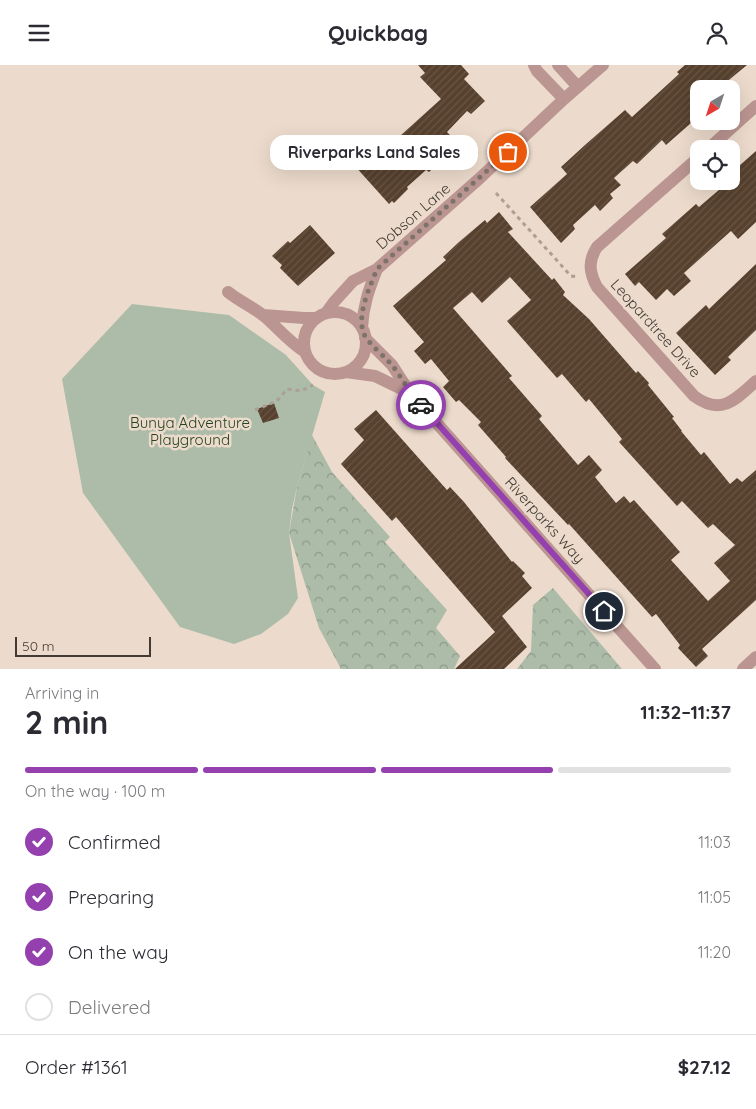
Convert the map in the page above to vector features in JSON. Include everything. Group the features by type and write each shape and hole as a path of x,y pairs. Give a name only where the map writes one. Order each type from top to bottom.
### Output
{"street":[{"path":"534,65 537,71 564,99"},
{"path":"558,65 578,87"},
{"name":"Dobson Lane","path":"322,315 353,281 377,269 603,65"},
{"path":"718,140 756,106"},
{"name":"Leopardtree Drive","path":"690,165 598,247 590,261 591,277 597,287 694,396 703,403 714,406 726,404 756,381"},
{"name":"Dobson Lane","path":"364,333 362,313 366,294 377,269"},
{"path":"228,292 240,302 263,315 278,331 305,352"},
{"path":"263,315 304,318 336,312 346,314 355,320 364,333 365,349 362,359 355,367 346,372 336,374 325,373 309,361 305,352 304,342 310,324 322,315"},
{"name":"Riverparks Way","path":"364,333 392,365 410,393 655,669"},
{"name":"Riverparks Way","path":"346,372 375,375 410,393"},
{"path":"743,669 756,657"}],"path":[{"path":"496,193 572,276 576,278 591,277"},
{"path":"255,410 277,401 287,389 301,391 313,385"}],"green space":[{"name":"Bunya Adventure Playground","path":"132,304 229,315 286,355 313,385 325,392 292,509 289,533 298,598 288,614 261,634 234,644 180,627 83,493 62,379"},
{"path":"312,435 332,472 390,537 385,542 447,610 436,628 460,656 454,669 341,669 319,628 289,533 297,487"},
{"path":"553,588 622,669 517,669 531,651 533,605"}],"building":[{"path":"418,65 461,65 469,74 464,79 485,101 471,114 467,111 447,132 459,144 429,172 426,170 407,187 408,189 394,203 392,201 389,204 354,165 384,137 390,145 441,99 420,77 425,73"},
{"path":"685,65 747,65 729,80 690,80 690,124 666,145 662,140 637,164 633,161 614,178 621,185 610,194 613,198 600,211 595,205 573,225 575,229 561,243 530,207 567,174 561,167 625,110 632,117 679,74 677,72"},
{"path":"756,151 756,222 738,239 731,231 684,273 691,281 674,296 667,289 656,300 639,282 635,286 625,274 666,238 662,234 696,204 699,207 719,190 740,190 740,165"},
{"path":"499,212 513,229 508,232 552,280 554,278 565,292 563,295 589,319 636,373 638,371 649,383 648,385 674,417 672,418 681,431 701,455 704,452 730,484 737,478 742,482 756,470 756,600 702,649 708,656 696,667 678,648 680,645 656,614 652,617 569,524 505,458 478,425 481,422 459,400 456,402 443,387 449,381 431,359 425,364 414,351 424,342 393,306 446,260 443,257 459,242 485,220 487,223","holes":["510,277 531,300 507,321 557,378 562,374 586,402 589,399 622,439 619,442 677,506 682,501 708,528 713,524 735,545 714,563 730,581 708,601 671,560 680,552 634,500 630,503 624,496 616,503 595,477 602,470 589,455 578,465 539,419 542,416 509,378 512,376 453,308 472,292 482,303"]},
{"path":"310,225 335,253 298,286 280,268 282,265 272,256 288,241 290,243"},
{"path":"756,264 756,330 728,357 731,360 715,375 676,333 706,305 709,309"},
{"path":"274,403 279,418 263,423 257,409"},
{"path":"376,410 447,490 450,487 464,502 512,562 525,573 522,576 532,588 502,616 527,647 504,669 455,669 495,632 396,517 392,521 341,464 364,440 354,429"}],"way so far":[{"path":"421,405 410,393 392,365 366,338 362,328 362,313 366,294 377,269 508,152"}],"place":[{"name":"Riverparks Land Sales","path":"508,152"}],"route":[{"path":"421,405 604,611"}]}
